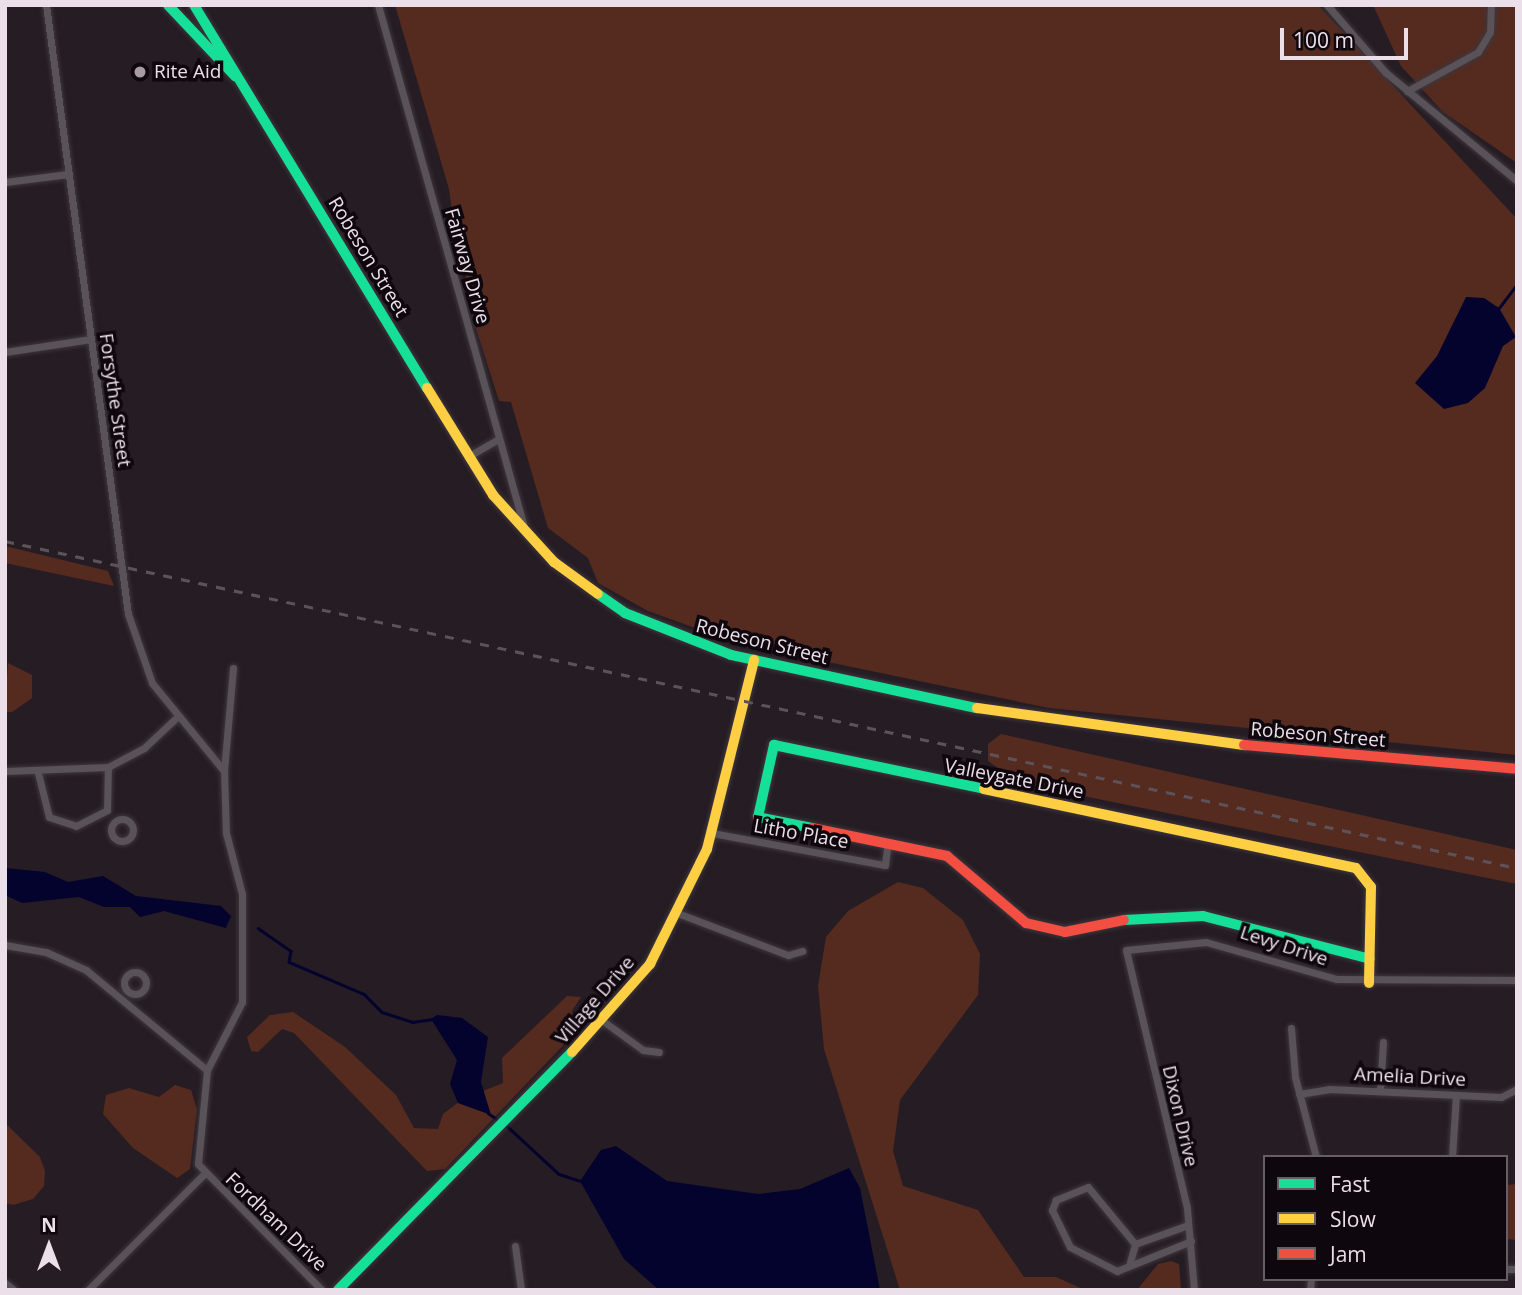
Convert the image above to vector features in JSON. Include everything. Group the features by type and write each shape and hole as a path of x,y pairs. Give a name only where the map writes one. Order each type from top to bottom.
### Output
{"main road":[{"path":"168,5 218,65 237,77"},
{"name":"Robeson Street","path":"194,5 469,456 526,535 625,613 680,639 754,660 1118,733 1517,769"},
{"name":"Village Drive","path":"338,1290 603,1021 680,914 712,833 754,660"},
{"name":"Valleygate Drive","path":"1369,983 1370,959 1371,887 1356,868 774,745 768,750 758,817 888,841 947,856 1008,911 1046,929 1082,931 1129,919 1203,916 1370,959"}],"street":[{"name":"Forsythe Street","path":"46,5 128,614 152,683 177,717 224,771"},
{"name":"Fairway Drive","path":"378,5 526,535"},
{"path":"1327,5 1349,36 1407,91 1517,181"},
{"path":"1407,91 1478,51 1490,32 1491,5"},
{"path":"5,182 68,174"},
{"path":"5,352 91,339"},
{"path":"469,456 499,439"},
{"path":"204,1174 198,1155 207,1070 242,1002 242,894 226,833 224,771 233,668"},
{"path":"5,771 38,774 108,767 144,748 177,717"},
{"path":"38,774 48,817 76,826 104,814 111,801 108,767"},
{"path":"104,814 114,822"},
{"name":"Litho Place","path":"712,833 884,865 888,841"},
{"path":"680,914 788,956 802,951"},
{"name":"Levy Drive","path":"1126,950 1183,941 1231,944 1304,971 1369,983 1517,980"},
{"path":"5,946 67,959 121,998 207,1070"},
{"name":"Dixon Drive","path":"1126,950 1188,1226 1194,1290"},
{"path":"121,998 127,991"},
{"path":"603,1021 643,1050 659,1052"},
{"path":"1291,1028 1299,1094 1315,1155"},
{"path":"1380,1091 1383,1042"},
{"name":"Amelia Drive","path":"1299,1094 1380,1091 1501,1097 1517,1089"},
{"path":"1452,1155 1456,1095"},
{"name":"Fordham Drive","path":"88,1290 204,1174 322,1290"},
{"path":"1135,1244 1088,1187 1054,1203 1058,1227 1077,1253 1117,1271 1130,1262 1191,1241"},
{"path":"1135,1244 1188,1226"},
{"path":"1130,1262 1135,1244"},
{"path":"515,1246 521,1290"},
{"path":"5,1283 14,1290"}],"shaded area":[{"path":"395,5 1318,5 1517,219 1517,755 1049,708 737,643 648,611 598,583 588,558 548,528 511,402 499,401 466,297 466,275 473,270 465,246 459,248 456,241 449,189"},
{"path":"1373,5 1517,5 1517,163 1443,112 1401,66"},
{"path":"1466,297 1484,298 1499,308 1516,337 1503,346 1485,388 1468,403 1444,409 1415,383 1437,356"},
{"path":"5,546 108,571 114,586 5,563"},
{"path":"8,663 32,675 32,698 12,712 5,712"},
{"path":"1001,734 1517,850 1517,884 1019,783 988,761 988,744"},
{"path":"5,868 45,872 68,882 103,876 136,896 221,906 231,916 226,928 164,911 140,917 130,907 104,907 79,897 22,903 5,895"},
{"path":"898,882 923,888 963,920 980,954 978,995 900,1100 893,1151 903,1186 978,1210 1024,1277 1056,1277 1085,1290 900,1290 824,1049 818,986 826,937 848,911"},
{"path":"567,996 581,997 572,1011 576,1032 445,1169 427,1171 294,1033 282,1029 258,1052 251,1051 247,1037 270,1015 293,1012 345,1047 396,1095 414,1128 438,1129 443,1114 463,1099 503,1083 502,1058"},
{"path":"437,1015 462,1018 488,1037 481,1082 491,1115 458,1103 450,1084 457,1060 431,1019"},
{"path":"175,1085 191,1090 197,1109 190,1169 177,1178 133,1148 103,1114 106,1095 129,1088 159,1097"},
{"path":"5,1123 40,1157 45,1171 44,1186 33,1199 13,1205 5,1203"},
{"path":"616,1146 667,1181 758,1194 800,1189 849,1168 860,1188 880,1290 659,1290 624,1259 580,1181 601,1150"},
{"path":"1517,1184 1517,1240 1508,1239 1508,1185"},
{"path":"1171,1261 1179,1264 1181,1290 1137,1290 1158,1264"}],"waterway":[{"path":"1499,308 1517,284"},
{"path":"258,928 291,951 289,962 364,994 382,1012 412,1022 433,1019"},
{"path":"488,1113 500,1121"},
{"path":"506,1125 559,1174 584,1182"}],"railway":[{"path":"5,541 1517,868"}],"traffic: fast":[{"path":"168,5 235,76"},
{"path":"194,5 427,388"},
{"path":"598,594 625,613 731,655 977,708"},
{"path":"812,828 758,817 774,745 984,789"},
{"path":"1124,920 1203,916 1370,959"},
{"path":"338,1290 572,1052"}],"traffic: slow":[{"path":"427,388 493,495 554,562 598,594"},
{"path":"572,1052 650,964 707,849 754,660"},
{"path":"977,708 1244,745"},
{"path":"984,789 1356,868 1371,887 1369,983"}],"traffic: jam":[{"path":"1244,745 1517,769"},
{"path":"812,828 947,856 1026,923 1065,932 1124,920"}],"place":[{"name":"Rite Aid","path":"140,72"}]}
